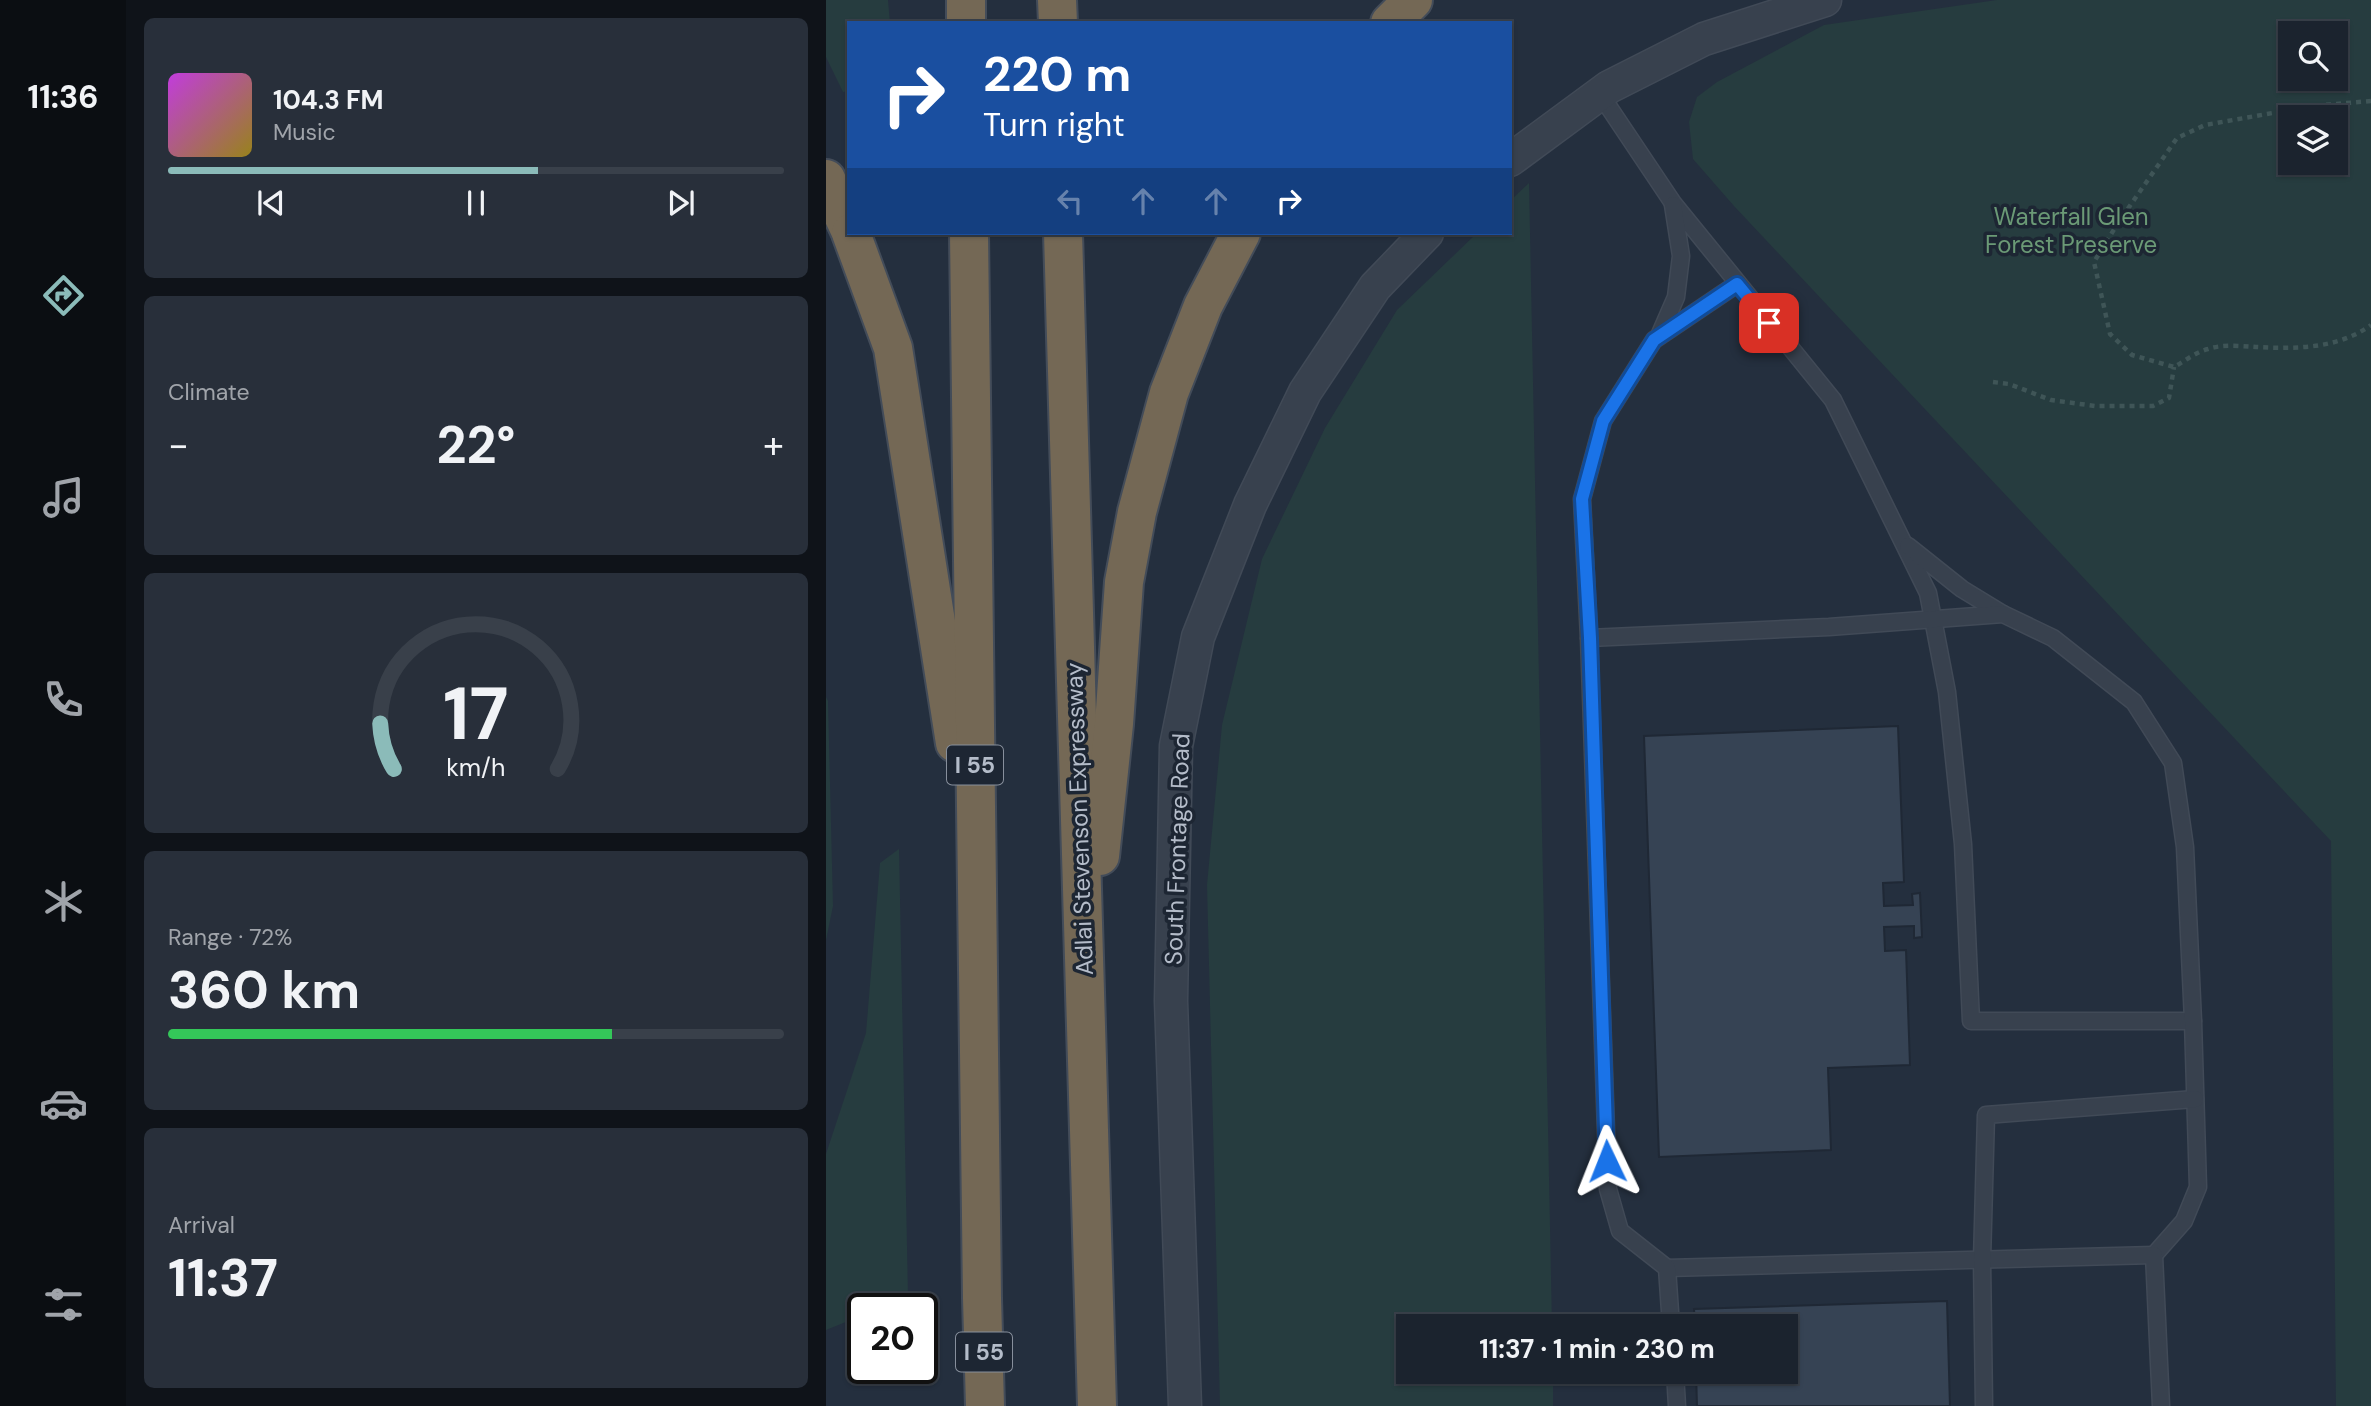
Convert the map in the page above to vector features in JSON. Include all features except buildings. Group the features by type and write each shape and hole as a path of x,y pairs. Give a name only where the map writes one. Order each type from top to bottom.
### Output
{"highway":[{"path":"966,0 966,21"},
{"path":"1057,0 1058,21"},
{"path":"1392,21 1413,0"},
{"path":"826,179 847,224"},
{"path":"852,235 893,348 976,865"},
{"name":"I 55","path":"968,235 985,1406"},
{"name":"Adlai Stevenson Expressway","path":"1063,235 1097,1406"},
{"path":"1084,1007 1114,724 1124,582 1137,512 1169,393 1203,306 1240,235"}],"street":[{"path":"1512,159 1600,94 1704,39 1825,0"},
{"name":"South Frontage Road","path":"1185,1406 1172,988 1176,746 1198,637 1250,505 1305,392 1375,287 1425,235"}],"lane":[{"path":"1600,94 1673,203 1833,400 1928,593 1947,692 1963,844 1971,1021 2193,1021"},
{"path":"1659,337 1676,297 1681,256 1673,203"},
{"path":"1737,284 1654,340 1603,421 1582,499 1590,638 1608,1189 1620,1231 1667,1268 2154,1255"},
{"path":"1903,542 1962,589 2003,614 2053,638 2134,702 2173,763 2185,847 2198,1187 2185,1221 2154,1255 2161,1406"},
{"path":"1590,638 1829,627 2003,614"},
{"path":"1984,1406 1982,1260 1986,1115 2195,1099"},
{"path":"1667,1268 1670,1314"},
{"path":"1676,1384 1677,1406"}],"path":[{"path":"2371,101 2312,106 2205,125 2177,138 2094,262 2110,334 2132,355 2174,367 2208,349 2233,345 2297,349 2335,342 2371,325"},
{"path":"1993,382 2009,384 2051,400 2095,406 2153,406 2169,398 2174,367"}],"green space":[{"path":"826,0 888,0 890,21 847,21 847,91 843,92 826,57"},
{"name":"Waterfall Glen Forest Preserve","path":"1997,0 2371,0 2371,1406 2336,1406 2331,841 1734,206 1693,159 1689,122 1697,97 1717,82 1824,25"},
{"path":"1529,183 1552,1314 1396,1314 1396,1384 1553,1384 1553,1406 1220,1406 1207,885 1222,725 1262,559 1325,428 1397,310 1475,235 1512,235 1512,199"},
{"path":"826,697 833,906 826,940"},
{"path":"899,849 908,1293 847,1293 847,1321 826,1330 826,1154 866,1033 880,863"}],"route":[{"path":"1607,1161 1590,638 1582,499 1603,421 1654,340 1737,284 1769,323"}]}
